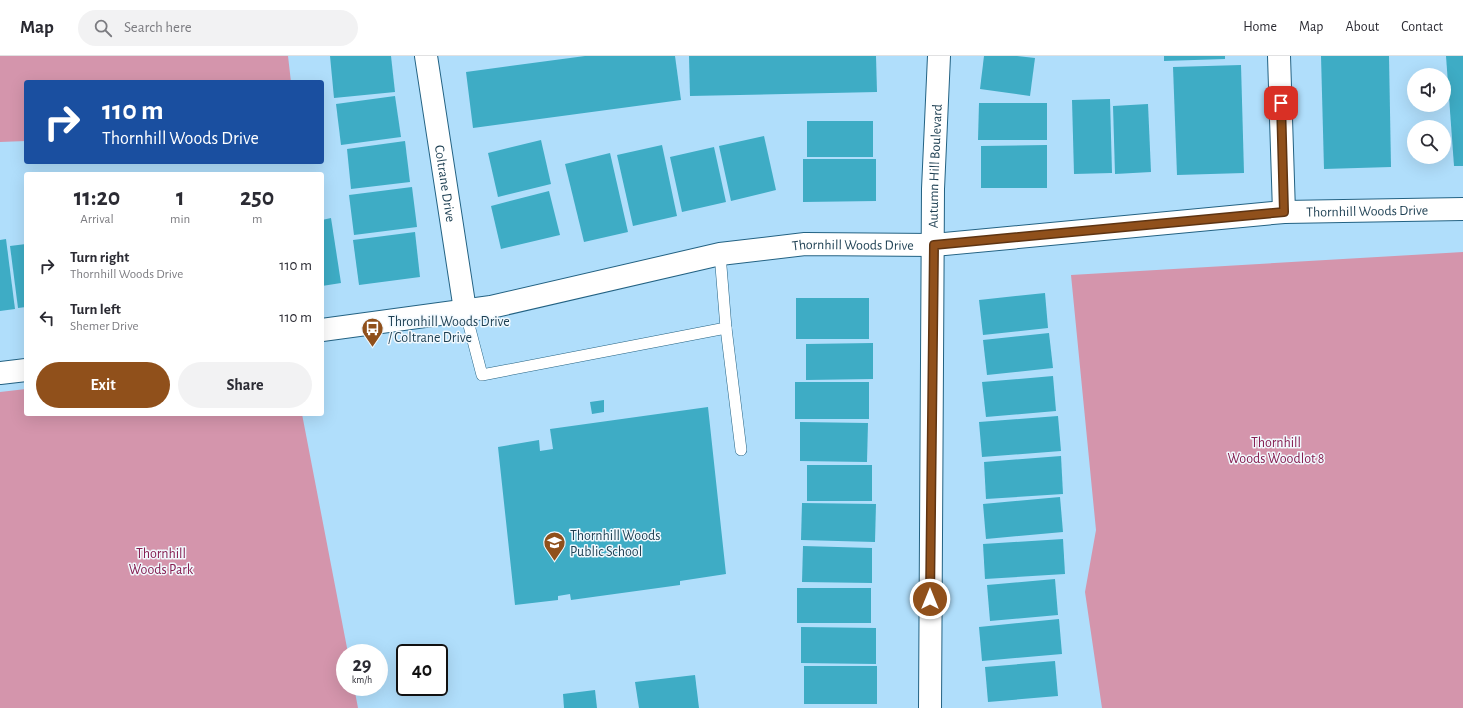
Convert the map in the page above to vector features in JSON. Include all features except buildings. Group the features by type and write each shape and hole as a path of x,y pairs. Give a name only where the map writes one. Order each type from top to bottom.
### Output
{"street":[{"name":"Coltrane Drive","path":"426,56 465,310"},
{"name":"Autumn Hill Boulevard","path":"930,708 934,245 933,189 939,56"},
{"path":"1279,56 1284,212"},
{"name":"Thornhill Woods Drive","path":"324,330 492,307 720,254 805,244 934,245 1284,212 1463,209"},
{"path":"0,373 24,370"}],"lane":[{"path":"720,254 726,328 741,450"},
{"path":"465,310 482,375 726,328"}],"green space":[{"path":"0,56 288,56 291,80 24,80 24,141 0,142"},
{"name":"Thornhill Woods Woodlot 8","path":"1463,252 1463,708 1102,708 1085,592 1096,530 1071,275"},
{"name":"Thornhill Woods Park","path":"24,389 24,416 302,416 346,644 336,644 336,696 356,696 358,708 0,708 0,392"}],"place":[{"name":"Thronhill Woods Drive / Coltrane Drive","path":"372,348"},
{"name":"Thornhill Woods Public School","path":"554,562"}],"route":[{"path":"930,599 932,282 934,245 1284,212 1284,166 1281,103"}]}
